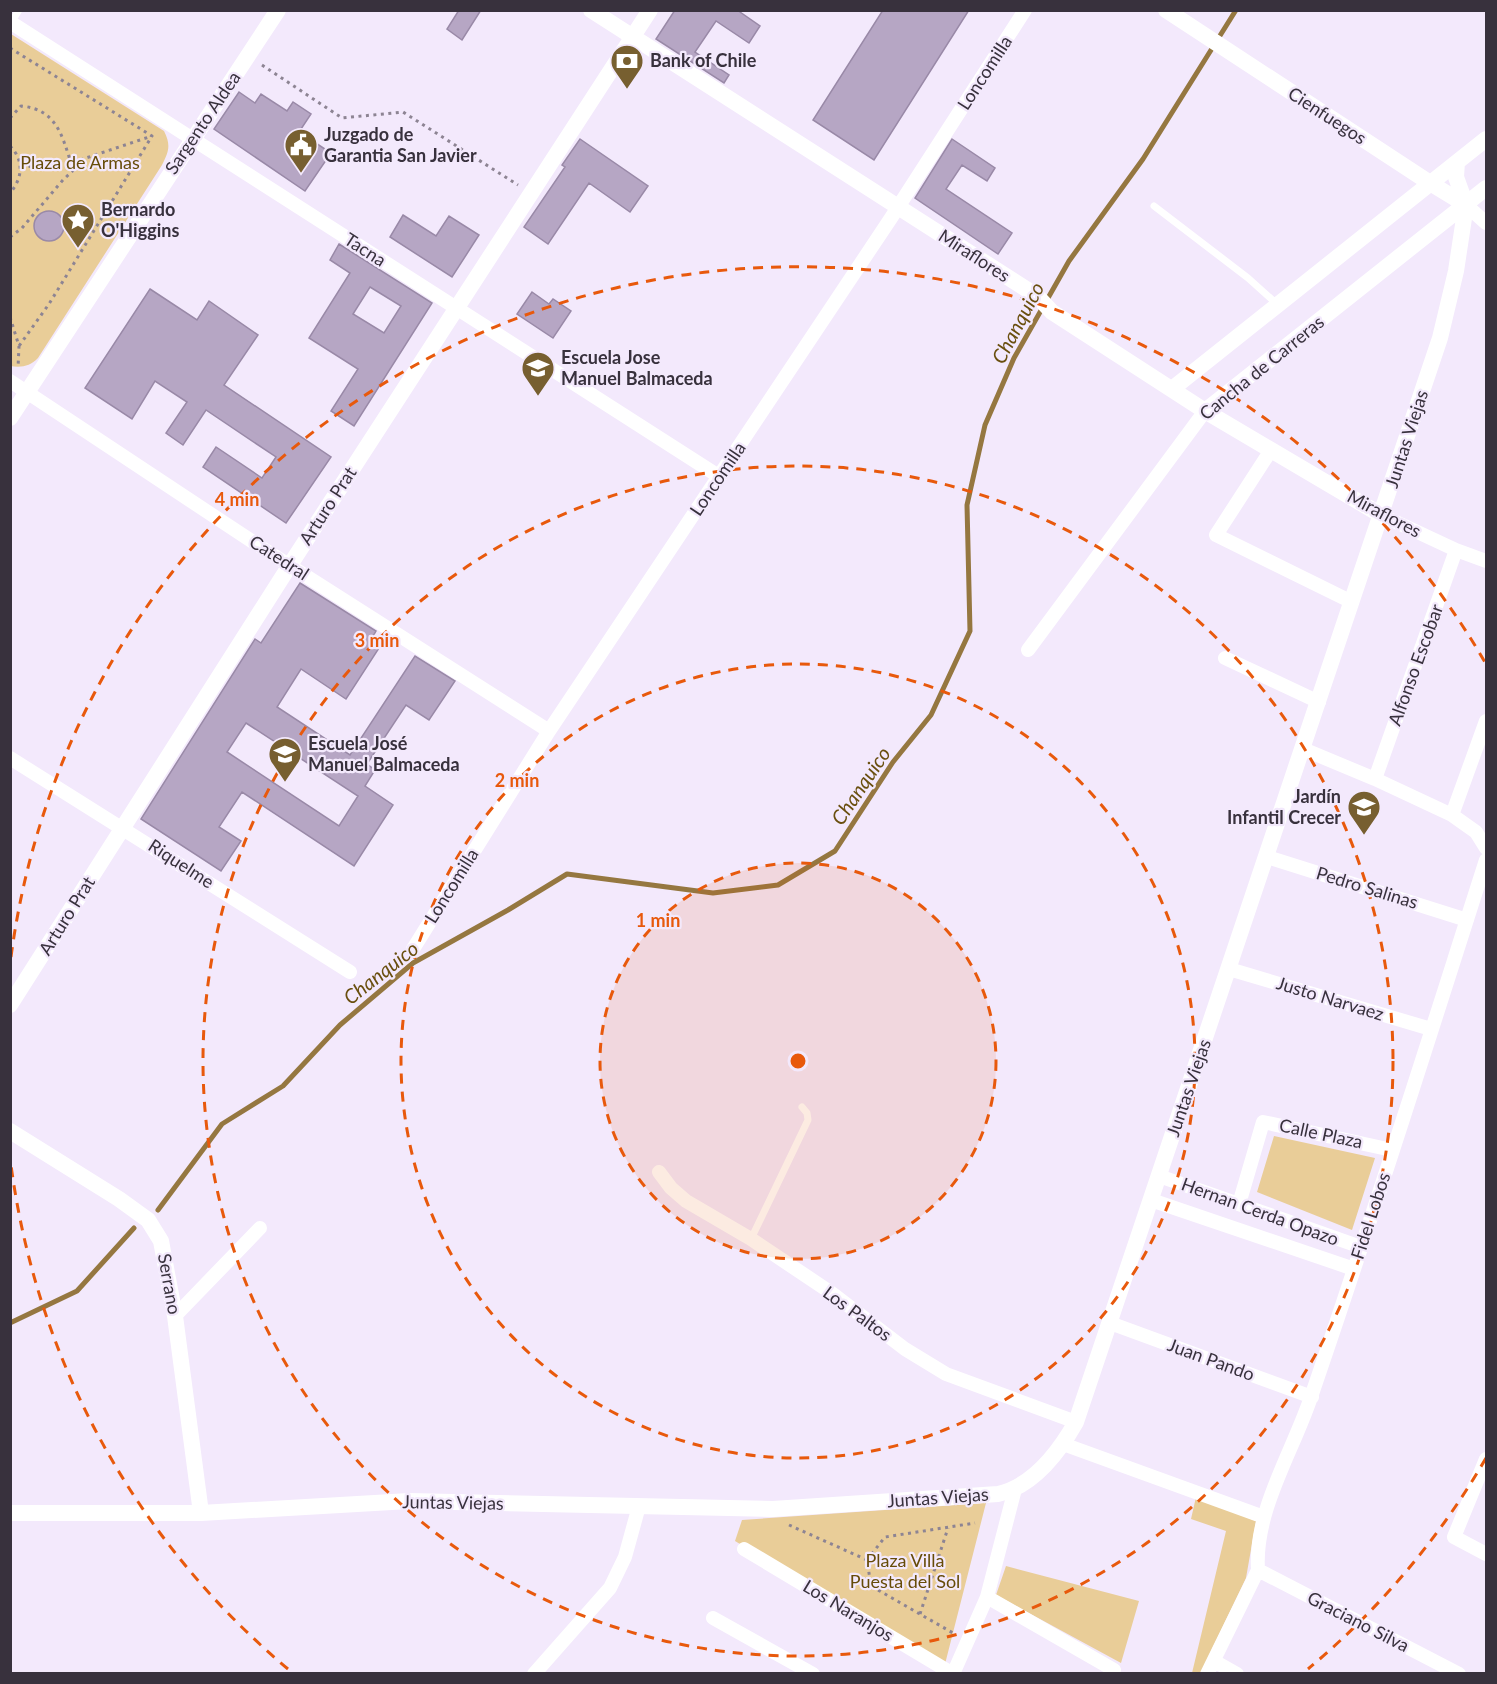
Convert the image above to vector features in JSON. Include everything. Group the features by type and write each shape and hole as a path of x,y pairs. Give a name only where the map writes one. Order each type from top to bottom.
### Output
{"street":[{"name":"Sargento Aldea","path":"10,418 18,386 186,135 248,55 278,10"},
{"name":"Miraflores","path":"591,10 1037,296 1052,312 1205,411 1382,516 1456,550 1486,561"},
{"name":"Arturo Prat","path":"10,1005 290,565 650,10"},
{"name":"Loncomilla","path":"413,949 549,731 898,208 1025,10"},
{"name":"Cienfuegos","path":"1166,10 1466,205 1486,224"},
{"name":"Tacna","path":"11,22 720,477"},
{"path":"1172,389 1486,139"},
{"path":"1457,162 1456,177 1466,205"},
{"name":"Cancha de Carreras","path":"1028,650 1205,411 1486,188"},
{"name":"Juntas Viejas","path":"10,1513 201,1513 409,1501 773,1509 998,1494 1015,1489 1040,1470 1063,1444 1076,1422 1382,516 1440,338 1456,271 1466,205"},
{"name":"Catedral","path":"18,386 290,565 549,731"},
{"path":"1271,450 1216,535 1352,602"},
{"name":"Alfonso Escobar","path":"1375,779 1456,550"},
{"path":"1226,658 1319,702"},
{"path":"1452,815 1486,721"},
{"path":"1303,749 1452,815 1476,832 1486,848"},
{"name":"Riquelme","path":"10,758 350,972"},
{"name":"Pedro Salinas","path":"1267,857 1467,920"},
{"name":"Fidel Lobos","path":"1258,1570 1257,1555 1264,1517 1312,1397 1486,860"},
{"name":"Justo Narvaez","path":"1229,969 1431,1029"},
{"name":"Calle Plaza","path":"1239,1204 1263,1122 1392,1150"},
{"name":"Serrano","path":"10,1131 119,1199 148,1220 161,1241 175,1316 201,1513"},
{"name":"Los Paltos","path":"659,1172 671,1188 686,1201 752,1239 833,1294 905,1349 946,1374 1076,1422"},
{"name":"Hernan Cerda Opazo","path":"1159,1176 1360,1247"},
{"name":"Hernan Cerda Opazo","path":"1151,1200 1354,1269"},
{"path":"175,1316 260,1228"},
{"name":"Juan Pando","path":"1110,1323 1312,1397"},
{"path":"1063,1444 1264,1517"},
{"path":"1486,1459 1454,1537 1486,1554"},
{"path":"953,1674 987,1597 1015,1489"},
{"path":"534,1674 610,1588 625,1557 639,1506"},
{"name":"Los Naranjos","path":"744,1549 953,1674"},
{"path":"1237,1674 1210,1667 1258,1570"},
{"name":"Graciano Silva","path":"1258,1570 1459,1674"},
{"path":"987,1597 1114,1670"},
{"path":"713,1618 813,1674"}],"lane":[{"path":"11,22 19,10"},
{"path":"1154,206 1248,278 1278,305"},
{"path":"752,1239 807,1120 807,1113 802,1107"}],"path":[{"path":"10,48 152,136"},
{"path":"248,55 342,118 403,112 532,194"},
{"path":"10,118 21,106 34,107 48,117 59,128 71,163"},
{"path":"21,167 71,163 152,136 186,135"},
{"path":"20,346 49,304 152,136"},
{"path":"10,146 19,159 21,167 20,177 10,193"},
{"path":"10,237 22,228 63,180 87,157"},
{"path":"10,317 20,346 18,386"},
{"path":"953,1633 871,1586 867,1560 885,1537 975,1523"},
{"path":"786,1524 867,1560"},
{"path":"920,1614 948,1527"}],"green space":[{"name":"Plaza de Armas","path":"11,34 164,131 168,140 168,152 162,165 38,358 29,365 18,367 10,366"},
{"path":"1274,1136 1375,1158 1352,1230 1257,1192"},
{"path":"1196,1497 1256,1521 1246,1578 1201,1672 1192,1673 1226,1531 1191,1519"},
{"name":"Plaza Villa Puesta del Sol","path":"986,1503 944,1668 735,1541 742,1520"},
{"path":"1006,1566 1139,1601 1121,1663 996,1595"}],"building":[{"path":"459,10 481,10 462,40 447,29"},
{"path":"675,10 737,10 760,26 749,43 716,21 695,52 729,75 724,83 656,39"},
{"path":"883,10 969,10 874,160 813,120"},
{"path":"239,92 255,103 261,94 287,111 293,102 311,114 299,132 331,153 305,191 214,129"},
{"path":"580,139 648,186 630,212 589,183 548,244 524,227 565,167 562,165"},
{"path":"952,139 995,168 987,181 962,165 946,189 1012,233 998,254 915,198"},
{"path":"49,211 55,212 63,220 63,232 55,240 49,241 43,240 35,232 34,226 35,220 43,212"},
{"path":"403,215 436,236 449,216 479,235 452,277 390,237"},
{"path":"339,244 432,303 354,426 331,411 358,369 309,338 350,273 330,260","holes":["370,287 401,306 384,333 353,314"]},
{"path":"150,289 197,320 209,301 258,335 224,385 331,457 286,523 203,467 216,447 262,478 276,457 206,410 183,445 166,433 187,402 155,381 132,419 85,388"},
{"path":"532,292 549,304 553,299 571,311 553,338 517,314"},
{"path":"300,583 376,631 372,638 381,645 346,699 301,669 277,707 350,755 415,656 455,681 429,720 406,705 367,764 375,770 365,786 393,805 354,866 242,792 219,827 241,841 221,871 141,819 255,639 261,643","holes":["246,723 358,796 339,826 227,752"]}],"waterway":[{"name":"Chanquico","path":"158,1210 222,1124 283,1086 340,1025 413,963 567,874 713,893 778,885 835,851 893,762 931,715 970,631 967,505 985,425 1014,358 1069,261 1143,159 1236,10"},
{"path":"10,1323 77,1291 134,1228"}],"place":[{"name":"Bank of Chile","path":"627,90"},
{"name":"Juzgado de Garantia San Javier","path":"301,174"},
{"name":"Bernardo O'Higgins","path":"78,249"},
{"name":"Escuela Jose Manuel Balmaceda","path":"538,397"},
{"name":"Escuela José Manuel Balmaceda","path":"285,783"},
{"name":"Jardín Infantil Crecer","path":"1364,836"}]}
